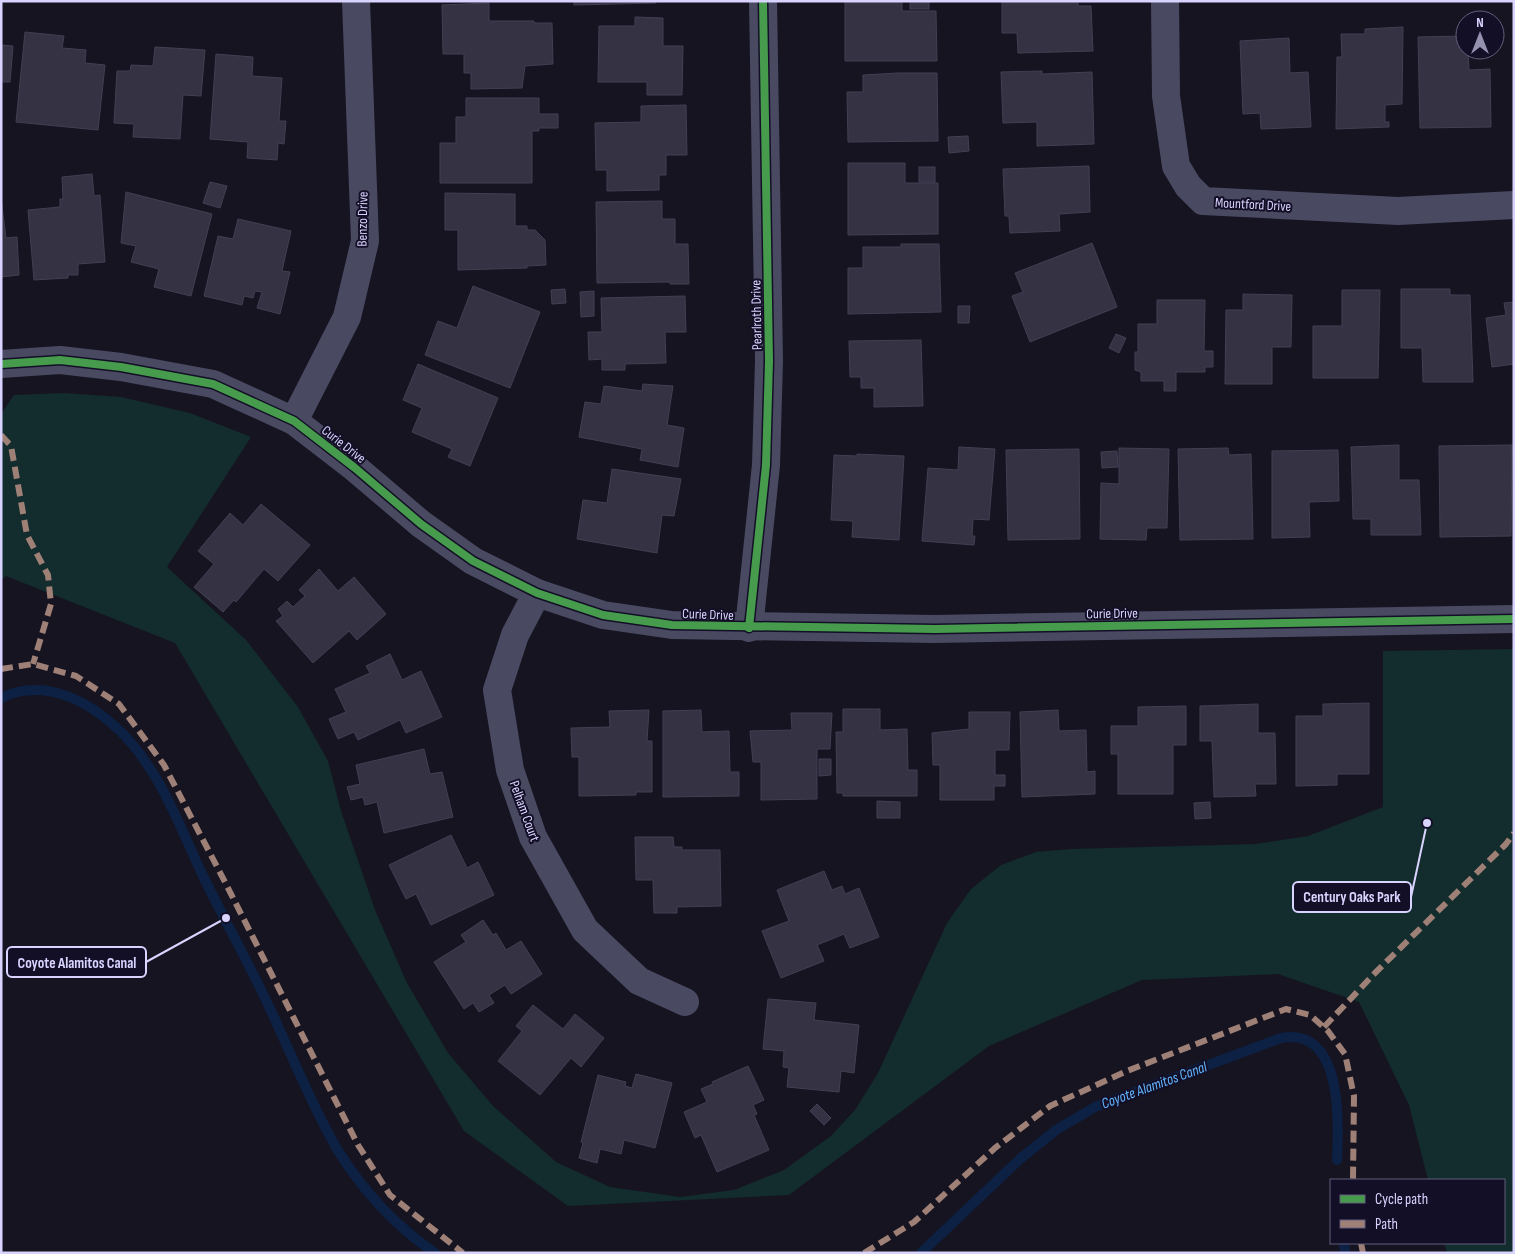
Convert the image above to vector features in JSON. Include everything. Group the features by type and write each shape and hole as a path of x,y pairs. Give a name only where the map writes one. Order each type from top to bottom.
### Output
{"street":[{"name":"Benzo Drive","path":"294,422 347,317 365,241 356,1"},
{"name":"Pearlroth Drive","path":"749,628 766,465 769,361 762,1"},
{"name":"Mountford Drive","path":"1165,1 1166,96 1176,166 1188,186 1203,201 1398,211 1514,205"},
{"name":"Curie Drive","path":"1,364 60,360 121,367 213,384 294,422 355,468 421,524 473,561 536,593 613,616 672,625 749,628 935,629 1514,619"},
{"name":"Pelham Court","path":"536,593 516,634 497,690 510,770 533,837 585,930 639,981 685,1002"}],"green space":[{"path":"64,393 121,397 190,413 251,437 167,567 246,640 298,707 328,761 341,811 375,910 407,983 448,1053 493,1106 556,1162 610,1187 680,1197 734,1190 784,1170 831,1136 855,1110 878,1073 947,923 971,889 1001,865 1036,852 1071,849 1256,844 1308,836 1383,807 1383,651 1514,649 1514,1253 1447,1253 1444,1244 1505,1244 1505,1179 1428,1179 1409,1105 1359,1002 1278,974 1142,980 989,1046 789,1195 568,1206 464,1131 175,643 6,576 1,580 1,414 14,395"}],"building":[{"path":"574,1 656,1 656,3 574,5"},
{"path":"845,1 902,1 902,11 936,11 937,61 845,61"},
{"path":"910,1 929,1 929,9 910,9"},
{"path":"1002,1 1078,1 1078,6 1091,6 1093,51 1018,53 1017,33 1002,33"},
{"path":"489,3 489,21 552,23 553,64 525,66 522,88 471,89 471,73 464,73 464,54 443,54 442,5"},
{"path":"635,17 663,18 663,46 683,46 682,95 647,95 647,82 598,82 599,26 635,26"},
{"path":"1403,27 1402,104 1385,105 1385,122 1389,122 1389,127 1336,129 1337,57 1342,57 1341,34 1365,34 1365,29"},
{"path":"25,32 64,36 62,48 86,50 85,63 105,65 98,130 16,122"},
{"path":"1455,36 1455,60 1468,60 1469,70 1490,69 1491,127 1420,128 1418,37"},
{"path":"1289,38 1290,73 1308,72 1311,127 1261,129 1260,113 1243,114 1240,41"},
{"path":"1,45 13,46 10,82 1,82"},
{"path":"155,47 205,50 201,96 183,95 180,139 133,137 134,124 114,123 117,71 130,71 131,65 153,66"},
{"path":"216,54 253,57 252,76 282,78 279,121 286,121 284,144 278,143 277,160 247,158 248,142 210,139"},
{"path":"1042,71 1042,74 1092,72 1094,144 1037,146 1037,122 1003,123 1001,72"},
{"path":"937,73 938,141 848,142 847,92 863,92 863,75"},
{"path":"466,98 539,98 539,114 558,114 558,128 539,128 539,131 532,131 532,183 440,183 440,143 456,143 456,117 466,117"},
{"path":"686,105 687,155 666,155 666,175 659,175 659,190 607,191 607,170 596,170 595,123 641,122 641,106"},
{"path":"968,136 969,151 949,153 948,137"},
{"path":"848,163 905,163 905,183 938,183 938,234 848,235"},
{"path":"1089,166 1090,212 1059,214 1060,231 1010,233 1009,216 1005,216 1003,169"},
{"path":"919,167 935,167 935,182 919,182"},
{"path":"92,174 94,196 100,195 105,262 78,264 78,275 68,275 68,278 34,280 28,210 60,207 60,199 63,199 62,177"},
{"path":"210,182 227,186 220,208 203,203"},
{"path":"126,192 212,214 191,296 154,287 159,269 131,262 136,246 121,243"},
{"path":"445,193 515,194 515,226 527,226 527,230 535,230 545,240 546,265 527,266 527,268 458,270 458,230 445,230"},
{"path":"1,198 6,238 17,237 19,275 1,277"},
{"path":"662,201 662,219 675,219 675,244 688,244 689,284 670,284 670,282 597,283 596,202"},
{"path":"238,219 291,231 282,271 290,272 280,314 257,308 262,292 255,291 253,298 244,296 242,305 204,296 218,236 233,239"},
{"path":"1092,243 1117,307 1030,342 1012,296 1023,292 1015,273"},
{"path":"901,244 939,244 941,312 848,314 848,268 863,268 863,247 901,247"},
{"path":"473,286 540,312 510,388 425,355 438,321 457,328"},
{"path":"565,289 566,303 552,304 551,290"},
{"path":"1401,289 1450,289 1450,295 1470,295 1473,382 1423,382 1422,348 1401,348"},
{"path":"1342,290 1380,290 1378,378 1313,378 1313,326 1342,326"},
{"path":"594,291 594,316 581,317 580,292"},
{"path":"1243,294 1292,295 1291,347 1272,347 1272,384 1225,384 1226,310 1243,310"},
{"path":"685,296 686,332 665,332 666,363 625,364 625,370 602,370 602,359 589,360 588,332 602,332 601,298"},
{"path":"1157,300 1205,300 1204,351 1213,351 1213,367 1205,367 1205,372 1176,372 1176,391 1164,391 1164,381 1141,381 1141,372 1135,370 1135,352 1138,352 1138,324 1157,324"},
{"path":"1514,302 1514,364 1492,367 1486,318 1506,315 1504,303"},
{"path":"958,306 970,306 969,323 958,323"},
{"path":"1116,334 1126,338 1119,353 1109,348"},
{"path":"921,340 923,406 874,407 874,388 861,388 861,377 850,377 849,341"},
{"path":"418,364 498,398 470,466 448,457 452,449 412,432 422,408 403,400"},
{"path":"643,384 673,386 667,425 684,428 678,467 640,460 642,449 579,437 585,402 601,404 604,386 642,391"},
{"path":"1399,445 1399,480 1419,480 1421,535 1371,535 1371,519 1353,519 1351,447"},
{"path":"1512,445 1511,536 1440,537 1439,446"},
{"path":"959,447 995,449 989,520 973,519 972,536 975,536 974,545 922,541 928,468 958,470"},
{"path":"1119,448 1169,449 1167,528 1147,528 1146,540 1100,539 1101,483 1119,484"},
{"path":"1228,448 1229,455 1251,454 1253,539 1180,540 1178,449"},
{"path":"1079,449 1080,539 1008,540 1006,450"},
{"path":"1338,450 1339,501 1309,502 1310,537 1272,538 1272,451"},
{"path":"1117,451 1118,467 1102,468 1101,452"},
{"path":"857,454 904,456 899,540 852,537 853,521 831,520 834,455 857,456"},
{"path":"612,469 681,479 674,516 662,515 657,553 577,539 583,500 607,503"},
{"path":"261,504 310,545 278,581 264,569 236,602 234,600 223,612 194,587 214,564 198,551 230,513 243,525"},
{"path":"319,569 338,591 354,577 386,614 357,640 349,631 313,663 276,621 283,616 278,609 287,601 293,607 305,596 299,590"},
{"path":"390,654 402,680 421,671 442,717 406,733 400,720 358,740 354,732 338,739 329,719 346,712 335,689 370,673 366,666"},
{"path":"1369,703 1369,774 1337,774 1337,785 1296,786 1296,716 1323,716 1323,704"},
{"path":"1258,704 1258,733 1275,733 1276,784 1255,784 1256,796 1214,797 1212,741 1200,741 1200,706"},
{"path":"1186,706 1186,745 1173,745 1173,794 1118,794 1118,754 1111,754 1111,726 1138,726 1138,707"},
{"path":"843,709 880,709 880,730 907,729 908,770 917,770 917,796 843,796 843,793 837,793 836,732 843,732"},
{"path":"649,710 647,741 652,741 652,792 636,792 636,795 579,796 579,757 572,757 571,728 610,727 609,711"},
{"path":"701,710 702,732 729,731 730,772 739,772 739,796 663,797 663,711"},
{"path":"1058,710 1059,731 1086,730 1087,772 1095,771 1095,794 1022,797 1020,712"},
{"path":"969,712 1010,712 1009,750 995,750 995,775 1005,775 1005,786 994,786 994,800 940,800 940,765 933,765 932,733 969,729"},
{"path":"791,713 832,713 830,749 817,749 817,799 761,800 761,762 753,762 750,731 792,730"},
{"path":"424,749 430,774 442,772 453,817 384,833 377,802 365,805 363,797 351,800 347,787 360,784 356,765"},
{"path":"819,759 831,759 831,775 819,776"},
{"path":"877,801 900,802 900,818 877,818"},
{"path":"1210,802 1211,818 1195,819 1194,803"},
{"path":"451,835 467,868 478,862 494,895 431,925 416,894 406,899 389,865"},
{"path":"635,837 673,837 674,847 682,847 682,850 720,850 721,906 677,907 677,913 654,913 653,880 636,880"},
{"path":"824,871 832,890 842,886 845,894 859,888 879,937 850,948 844,934 817,945 824,961 781,978 762,931 789,921 777,890"},
{"path":"483,920 493,935 496,933 506,950 521,941 542,974 511,994 505,985 489,995 494,1003 479,1012 473,1003 464,1009 434,962 466,942 461,935"},
{"path":"768,999 816,1003 814,1020 859,1025 854,1073 841,1071 839,1092 787,1087 789,1068 783,1067 784,1051 763,1049"},
{"path":"533,1005 563,1029 575,1014 604,1038 581,1067 571,1058 540,1095 498,1061 522,1031 516,1026"},
{"path":"748,1066 764,1100 753,1105 757,1114 754,1115 769,1150 717,1172 701,1135 695,1138 684,1112 707,1102 701,1089"},
{"path":"636,1074 672,1083 655,1148 624,1140 621,1154 600,1149 597,1163 579,1158 583,1143 581,1142 598,1075 626,1082 625,1086 632,1088"},
{"path":"817,1104 831,1118 824,1125 810,1111"}],"waterway":[{"name":"Coyote Alamitos Canal","path":"1,698 17,692 33,690 65,695 94,710 108,720 134,747 147,764 168,801 204,878 256,979 311,1099 337,1149 380,1206 406,1231 435,1253"},
{"name":"Coyote Alamitos Canal","path":"921,1253 1020,1159 1056,1130 1095,1107 1281,1038 1301,1038 1316,1047 1326,1061 1333,1080 1337,1102 1337,1160"},
{"name":"Coyote Alamitos Canal","path":"1344,1244 1345,1253"}],"marked path":[{"path":"1,435 11,446 27,535 48,575 51,604 33,664"},
{"path":"1,669 33,664 76,676 119,704 164,765 358,1145 390,1195 463,1253"},
{"path":"1324,1027 1375,973 1506,844 1514,833"},
{"path":"864,1253 914,1222 995,1148 1050,1106 1127,1071 1286,1009 1310,1015 1328,1031 1345,1054 1354,1096 1353,1179"},
{"path":"1361,1244 1363,1253"}],"cycle path":[{"path":"749,628 766,465 769,361 763,1"},
{"path":"1,364 60,360 121,367 213,384 294,421 355,468 421,524 473,561 537,593 603,615 672,625 935,629 1514,619"}],"place":[{"name":"Century Oaks Park","path":"1427,823"},
{"name":"Coyote Alamitos Canal","path":"226,918"}]}
